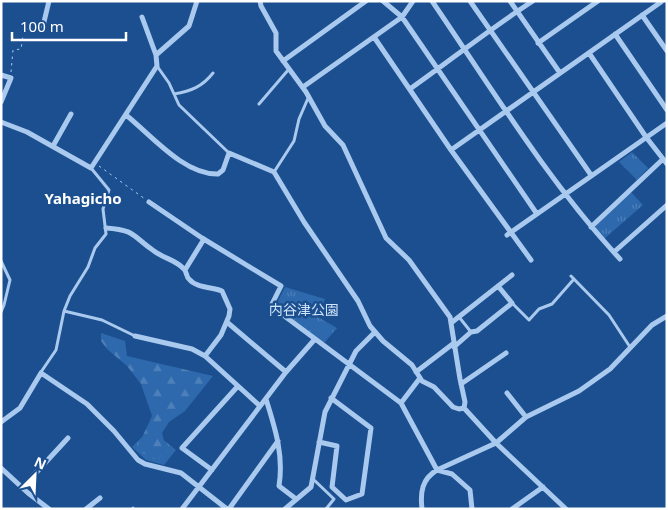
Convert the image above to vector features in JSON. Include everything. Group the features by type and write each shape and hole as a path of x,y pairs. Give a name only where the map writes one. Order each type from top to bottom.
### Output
{"street":[{"path":"43,26 49,1"},
{"path":"156,55 189,26 197,1"},
{"path":"260,1 276,33 276,51 309,96 325,126 343,145 386,238 409,260 450,318 465,402 464,408"},
{"path":"283,61 366,1"},
{"path":"383,1 402,17 537,214"},
{"path":"303,87 402,17 413,1"},
{"path":"432,1 565,194 620,259"},
{"path":"470,1 592,176"},
{"path":"510,1 560,73"},
{"path":"410,89 533,1"},
{"path":"538,43 598,1"},
{"path":"451,150 661,2 667,8"},
{"path":"642,15 667,51"},
{"path":"1,122 27,132 93,165 157,66 156,55 142,17"},
{"path":"615,34 667,110"},
{"path":"374,37 508,234 531,260"},
{"path":"588,53 662,160 667,164"},
{"path":"1,75 11,78 1,102"},
{"path":"53,146 71,114"},
{"path":"126,115 165,150 199,171 210,175 218,174 223,170 229,154 274,172 304,222 358,301 370,326 383,341 412,365 420,378 434,387 453,407 458,409 464,408"},
{"path":"508,234 667,123"},
{"path":"591,227 662,160"},
{"path":"149,202 204,239 281,286 271,306 401,402 437,470 452,474 470,490 472,509"},
{"path":"614,252 667,204"},
{"path":"106,228 123,229 135,234 154,251 172,260 185,270 189,280 199,285 222,291 230,309 228,323 205,356"},
{"path":"185,270 204,239"},
{"path":"451,323 512,275"},
{"path":"416,372 471,332 477,331 512,303 498,286"},
{"path":"422,509 422,487 425,479 437,470 496,443 526,417 579,391 610,369 652,324 667,316"},
{"path":"228,323 286,372"},
{"path":"285,509 311,487 325,412 356,351 375,332"},
{"path":"135,336 192,349 205,356 260,406"},
{"path":"182,509 286,372 315,339"},
{"path":"461,384 506,353"},
{"path":"1,422 20,408 41,373 87,404 114,431 138,460 145,464 181,473 198,488 228,509 278,441"},
{"path":"401,402 420,378"},
{"path":"212,470 182,448 238,386"},
{"path":"508,393 526,417"},
{"path":"319,442 337,446 332,487 346,500 362,494 371,428 331,398"},
{"path":"266,399 278,441 281,472 278,486 296,500"},
{"path":"464,408 496,443 565,509"},
{"path":"22,488 68,438"},
{"path":"1,468 22,488 49,509"},
{"path":"512,509 543,487"},
{"path":"86,509 100,498"}],"lane":[{"path":"157,66 169,82 179,106 229,154"},
{"path":"259,104 289,69"},
{"path":"174,94 193,91 213,73"},
{"path":"274,172 294,141 299,119 309,96"},
{"path":"41,373 56,350 64,310 70,296 88,267 95,248 106,234 103,209 109,190 93,165"},
{"path":"1,262 10,280 1,312"},
{"path":"571,276 609,315 631,347"},
{"path":"512,303 529,320 539,309 552,304 574,280"},
{"path":"64,310 102,320 135,336"},
{"path":"459,317 471,332"},
{"path":"313,479 334,499 326,509"}],"path":[{"path":"11,78 13,50 21,50 24,28 41,30 43,26"},
{"path":"93,165 149,202"}],"green space":[{"path":"632,152 648,168 637,180 619,162"},
{"path":"631,192 643,205 604,239 596,229 596,224"},
{"name":"内谷津公園","path":"285,287 325,299 318,317 337,328 324,343 277,307"},
{"path":"101,333 125,341 127,356 213,376 185,411 169,422 162,433 164,441 159,460 142,453 138,446 152,416 141,384 127,366 107,349 101,341"},
{"path":"150,429 176,450 164,465 146,460 132,447"}],"district":[{"name":"Yahagicho","path":"83,198"}]}
